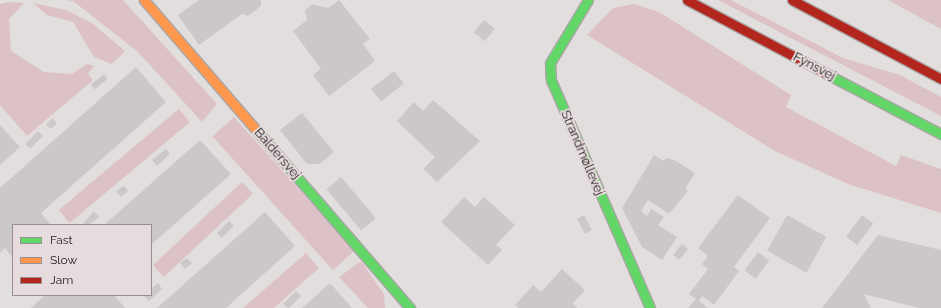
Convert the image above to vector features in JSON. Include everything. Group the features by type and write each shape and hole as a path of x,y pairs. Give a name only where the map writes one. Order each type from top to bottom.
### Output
{"street":[{"name":"Baldersvej","path":"144,0 410,308"},
{"name":"Strandmøllevej","path":"588,0 550,63 552,80 650,308"},
{"name":"Fynsvej","path":"687,0 941,134"},
{"path":"792,0 941,79"}],"shaded area":[{"path":"66,0 123,0 217,104 202,122 138,52 73,1"},
{"path":"718,0 731,0 843,58 900,75 941,97 941,116"},
{"path":"888,0 941,0 941,29"},
{"path":"8,2 24,3 9,19 11,51 44,72 72,74 87,64 94,66 88,74 93,80 27,136 0,105 0,4"},
{"path":"33,3 66,10 92,23 125,51 112,64 94,57 73,22 47,15"},
{"path":"634,4 659,12 791,95 786,107 896,166 901,155 941,169 941,213 848,184 775,151 587,35 613,8"},
{"path":"179,109 190,122 70,223 59,210"},
{"path":"234,117 354,251 333,270 212,136"},
{"path":"242,182 253,194 164,277 153,265"},
{"path":"306,253 319,268 274,308 243,308"},
{"path":"361,261 384,294 385,308 368,308 339,277"}],"building":[{"path":"199,0 261,0 261,6 248,16 242,14 199,45 178,15"},
{"path":"339,0 370,39 363,44 375,61 329,96 313,75 321,69 293,31 307,20 305,10 312,4 328,8"},
{"path":"484,20 495,29 485,41 474,32"},
{"path":"136,67 166,102 41,213 50,224 12,224 12,257 5,248 0,253 0,188"},
{"path":"394,71 404,84 381,101 371,89"},
{"path":"104,74 108,79 95,89 91,85"},
{"path":"433,100 480,141 437,182 423,169 435,157 397,121 414,102 423,111"},
{"path":"302,113 334,152 320,164 307,164 280,130"},
{"path":"53,118 57,124 50,129 46,124"},
{"path":"0,125 20,147 0,165"},
{"path":"38,131 43,136 30,149 25,144"},
{"path":"200,140 231,174 152,244 152,224 105,224"},
{"path":"166,149 170,154 157,166 152,160"},
{"path":"654,155 664,161 667,158 674,160 695,173 685,189 688,191 669,214 648,200 641,211 647,216 651,209 664,217 658,225 677,237 662,260 642,247 622,208"},
{"path":"341,177 376,218 361,231 326,189"},
{"path":"124,186 128,191 121,197 116,191"},
{"path":"738,195 770,218 734,267 739,271 714,305 702,296 699,301 708,308 688,308 696,299 689,294 708,269 702,264 708,256 698,248"},
{"path":"464,197 475,207 484,197 515,225 496,245 502,250 488,265 441,222"},
{"path":"94,211 99,217 90,224 83,224"},
{"path":"265,212 295,246 226,308 157,308"},
{"path":"584,215 592,230 585,234 577,219"},
{"path":"787,215 826,237 806,273 767,251"},
{"path":"862,215 873,223 857,245 846,237"},
{"path":"229,221 234,226 222,238 217,233"},
{"path":"878,235 941,250 941,308 919,308 864,294 871,308 822,308"},
{"path":"682,244 688,249 679,260 673,255"},
{"path":"758,252 769,260 756,279 744,271"},
{"path":"187,258 192,263 185,269 180,263"},
{"path":"562,269 585,290 573,303 577,308 518,308 515,305 533,285 541,292"},
{"path":"158,283 162,289 149,301 144,296 152,296 152,288"},
{"path":"330,283 352,308 302,308"},
{"path":"296,291 301,296 289,308 283,304"},
{"path":"44,296 115,296 125,308 31,308"}],"traffic: fast":[{"path":"588,0 550,63 551,80 650,308"},
{"path":"829,75 941,134"},
{"path":"265,140 410,308"}],"traffic: slow":[{"path":"144,0 265,140"}],"traffic: jam":[{"path":"687,0 829,75"},
{"path":"792,0 941,79"}]}
